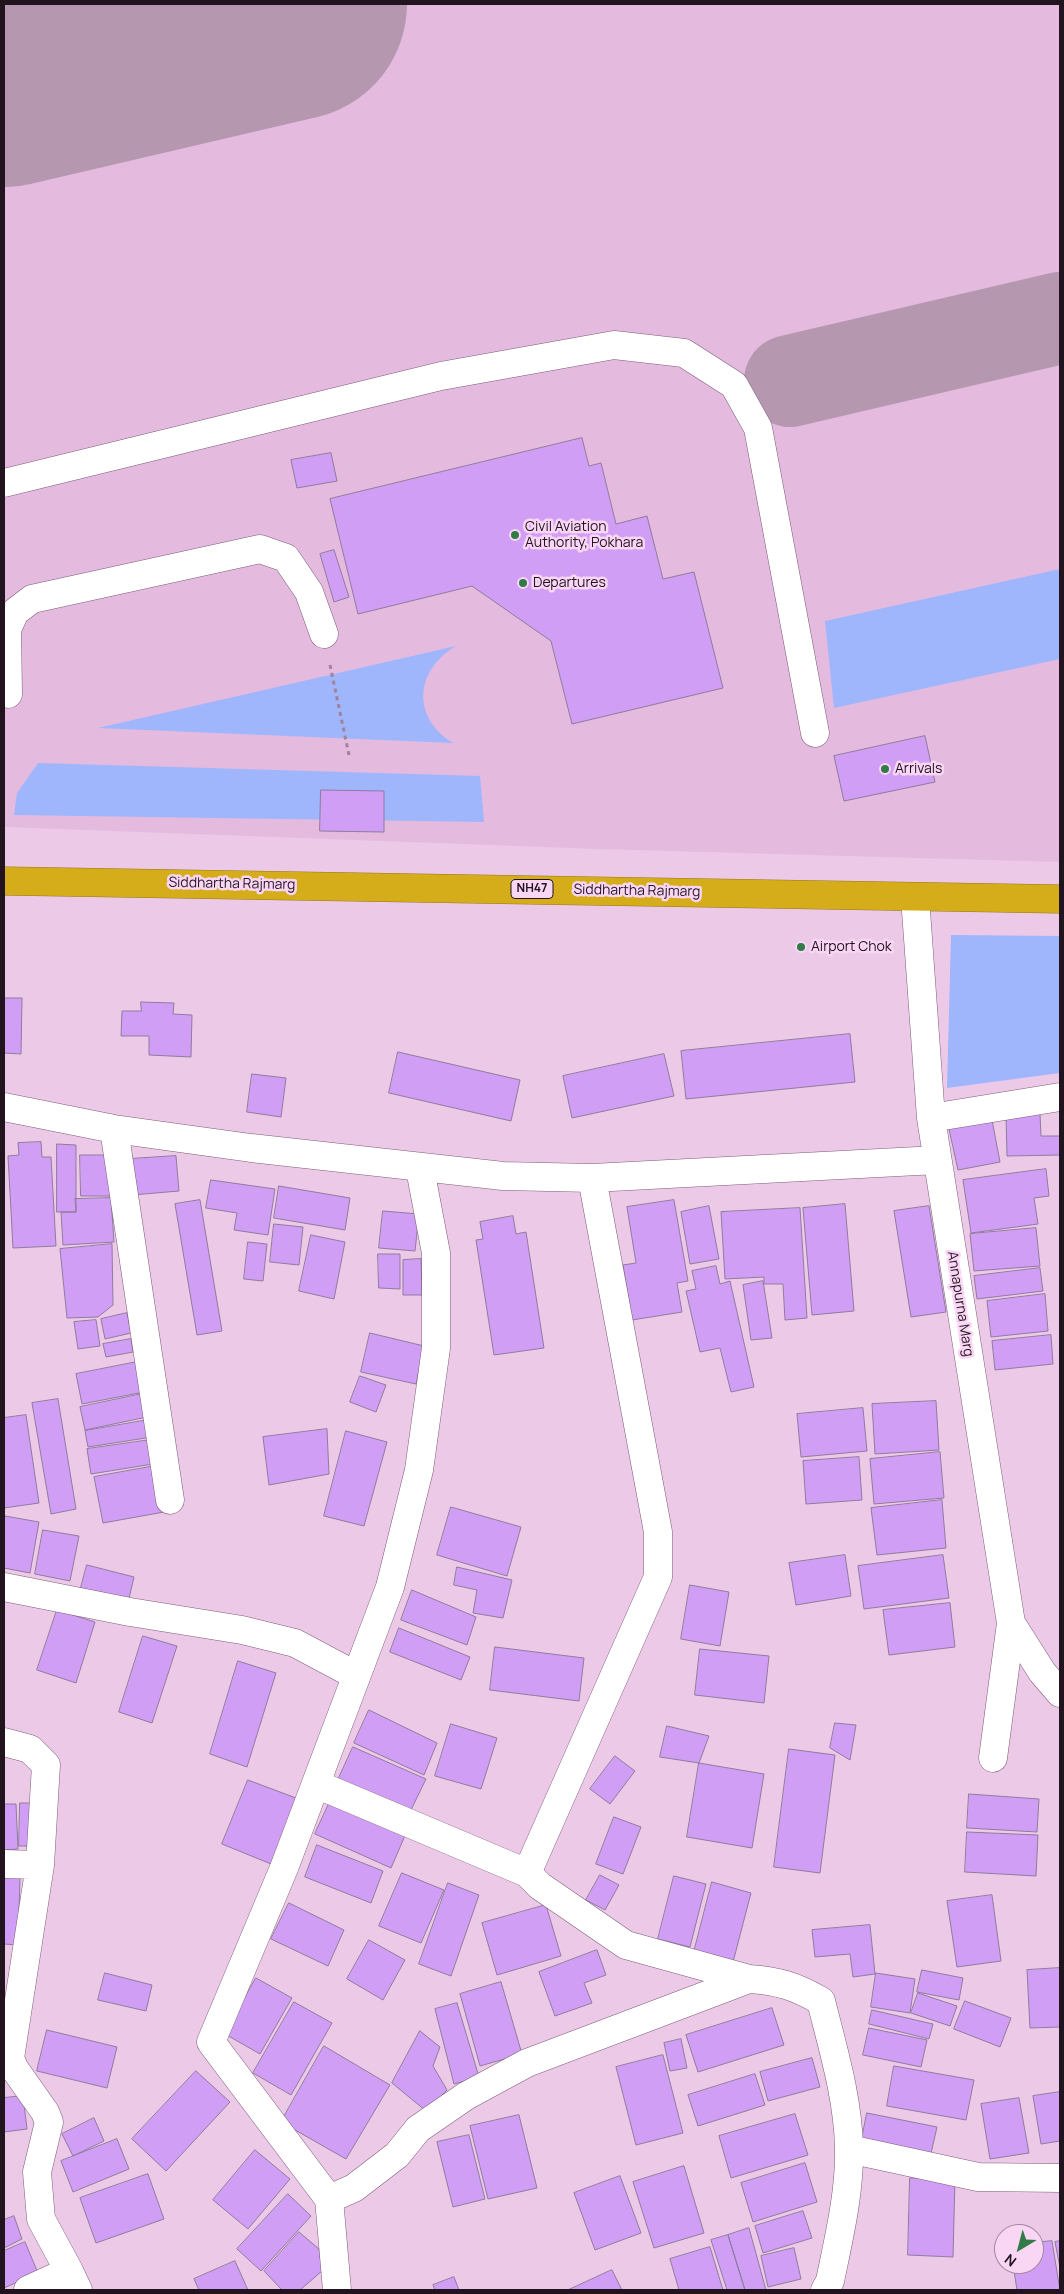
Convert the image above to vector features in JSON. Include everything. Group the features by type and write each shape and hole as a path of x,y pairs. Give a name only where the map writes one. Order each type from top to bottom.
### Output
{"highway":[{"name":"Siddhartha Rajmarg","path":"4,881 1060,899"}],"street":[{"path":"4,483 441,376 614,346 684,352 734,385 758,428 815,733"},
{"path":"8,694 7,629 15,612 32,599 260,549 286,558 309,592 324,634"},
{"name":"Annapurna Marg","path":"915,897 931,1118 1011,1623 1042,1672 1060,1693"},
{"path":"931,1118 1060,1097"},
{"path":"4,1107 114,1129 420,1168 503,1176 592,1178 937,1160"},
{"path":"114,1129 170,1500"},
{"path":"337,2290 329,2199 211,2042 252,1949 316,1784 355,1674 390,1587 420,1470 436,1348 436,1253 420,1168"},
{"path":"527,1873 658,1577 658,1532 592,1178"},
{"path":"4,1587 130,1612 242,1630 296,1643 355,1674"},
{"path":"993,1758 1011,1623"},
{"path":"4,1742 30,1749 46,1765 40,1865 10,2058 14,2068 45,2112 49,2122 37,2172 41,2219 74,2281 28,2290"},
{"path":"316,1784 527,1873 540,1886 626,1945 749,1979 775,1980 800,1988 822,2001 845,2105 849,2149 844,2210 830,2281 825,2290"},
{"path":"4,1864 40,1865"},
{"path":"329,2199 354,2188 397,2155 418,2129 466,2096 527,2063 749,1979"},
{"path":"849,2149 978,2177 1060,2178"}],"path":[{"path":"324,634 349,755"}],"shaded area":[{"path":"4,4 1060,4 1060,862 597,849 4,827"},
{"path":"1060,569 1060,659 834,708 825,621"},
{"path":"456,646 442,656 432,668 426,680 423,694 430,720 439,732 453,743 98,728"},
{"path":"38,763 480,776 484,822 14,815 17,793"},
{"path":"951,935 1060,936 1060,1073 947,1088"}],"building":[{"name":"Departures","path":"582,438 589,466 601,463 616,524 647,516 663,579 694,572 723,688 572,724 551,641 472,586 358,614 330,499"},
{"path":"331,453 337,481 297,488 291,460"},
{"path":"334,550 349,597 334,602 320,554"},
{"name":"Arrivals","path":"925,736 935,782 844,801 834,756"},
{"path":"321,790 384,791 384,832 320,831"},
{"path":"4,998 22,998 21,1054 4,1053"},
{"path":"141,1002 174,1003 173,1014 192,1015 191,1057 149,1055 149,1036 121,1036 122,1011 141,1011"},
{"path":"850,1034 855,1082 686,1099 681,1051"},
{"path":"398,1052 520,1080 511,1121 389,1093"},
{"path":"664,1054 674,1096 572,1118 563,1076"},
{"path":"252,1074 286,1078 281,1117 247,1112"},
{"path":"1040,1114 1041,1136 1060,1136 1060,1155 1007,1156 1006,1115"},
{"path":"992,1120 1000,1162 958,1170 949,1129"},
{"path":"41,1142 42,1157 51,1157 56,1246 13,1248 8,1156 19,1155 18,1143"},
{"path":"57,1144 76,1145 76,1212 57,1212"},
{"path":"80,1155 115,1155 115,1196 81,1196"},
{"path":"176,1156 179,1191 132,1195 129,1159"},
{"path":"1046,1169 1049,1196 1034,1198 1038,1224 971,1233 963,1180"},
{"path":"211,1180 275,1189 268,1235 234,1230 237,1213 206,1208"},
{"path":"279,1186 350,1198 345,1230 274,1218"},
{"path":"111,1198 114,1242 63,1245 61,1212 76,1212 75,1199"},
{"path":"200,1200 222,1331 197,1335 175,1204"},
{"path":"674,1200 688,1281 677,1283 682,1312 632,1320 623,1265 636,1263 627,1207"},
{"path":"845,1204 854,1311 812,1315 803,1208"},
{"path":"709,1206 719,1259 690,1264 681,1212"},
{"path":"929,1206 946,1312 911,1317 894,1211"},
{"path":"800,1208 807,1318 785,1320 783,1284 764,1284 764,1277 725,1279 721,1212"},
{"path":"383,1211 419,1214 415,1251 379,1248"},
{"path":"513,1216 516,1234 526,1232 544,1348 494,1355 476,1240 483,1239 480,1222"},
{"path":"274,1224 303,1227 299,1265 270,1262"},
{"path":"1036,1228 1040,1266 974,1271 970,1234"},
{"path":"311,1235 345,1242 334,1299 299,1291"},
{"path":"248,1242 267,1244 263,1281 244,1279"},
{"path":"112,1244 113,1305 98,1317 67,1318 60,1249"},
{"path":"378,1254 400,1254 400,1289 379,1288"},
{"path":"421,1259 422,1295 403,1295 403,1260"},
{"path":"716,1266 720,1284 730,1281 754,1387 731,1392 720,1348 700,1352 686,1291 696,1289 692,1271"},
{"path":"1040,1268 1043,1291 977,1299 974,1276"},
{"path":"763,1281 772,1338 751,1340 743,1285"},
{"path":"1045,1294 1048,1331 991,1337 987,1301"},
{"path":"127,1313 131,1333 105,1339 101,1319"},
{"path":"96,1320 100,1346 78,1349 74,1322"},
{"path":"370,1333 424,1346 416,1384 361,1372"},
{"path":"1051,1335 1053,1364 995,1370 992,1341"},
{"path":"131,1339 133,1352 106,1357 103,1344"},
{"path":"137,1362 144,1392 82,1404 76,1374"},
{"path":"360,1376 386,1385 376,1412 350,1402"},
{"path":"142,1394 147,1417 85,1430 80,1407"},
{"path":"58,1399 76,1509 51,1514 32,1403"},
{"path":"936,1401 939,1450 875,1454 872,1404"},
{"path":"863,1408 867,1451 801,1457 797,1414"},
{"path":"26,1415 39,1503 4,1508 4,1418"},
{"path":"148,1420 152,1437 88,1447 85,1431"},
{"path":"327,1429 329,1474 269,1485 263,1437"},
{"path":"346,1431 387,1442 364,1526 324,1516"},
{"path":"150,1440 153,1464 91,1474 87,1449"},
{"path":"940,1452 944,1498 874,1504 870,1459"},
{"path":"859,1457 862,1500 806,1504 803,1461"},
{"path":"155,1466 164,1512 103,1523 94,1477"},
{"path":"942,1500 946,1548 877,1555 871,1508"},
{"path":"451,1507 521,1527 507,1576 437,1555"},
{"path":"5,1516 39,1522 30,1573 4,1568"},
{"path":"43,1530 79,1536 70,1581 35,1574"},
{"path":"845,1555 851,1596 796,1605 789,1563"},
{"path":"943,1555 949,1598 864,1609 858,1566"},
{"path":"87,1565 134,1577 127,1607 79,1595"},
{"path":"457,1567 512,1580 503,1618 473,1613 477,1590 454,1585"},
{"path":"690,1585 729,1592 720,1646 681,1639"},
{"path":"412,1590 476,1617 467,1645 401,1620"},
{"path":"950,1603 955,1647 889,1655 883,1610"},
{"path":"57,1610 95,1622 76,1683 37,1670"},
{"path":"399,1628 470,1657 461,1680 390,1652"},
{"path":"143,1636 177,1646 152,1723 119,1712"},
{"path":"495,1647 584,1658 579,1701 490,1690"},
{"path":"700,1649 769,1656 764,1703 695,1695"},
{"path":"238,1661 276,1673 247,1767 210,1754"},
{"path":"369,1710 437,1743 424,1775 354,1743"},
{"path":"835,1723 856,1725 850,1760 830,1748"},
{"path":"451,1724 497,1738 481,1789 435,1776"},
{"path":"667,1726 709,1736 699,1763 660,1757"},
{"path":"353,1747 426,1779 410,1812 338,1780"},
{"path":"789,1749 835,1755 820,1873 774,1867"},
{"path":"615,1756 635,1771 610,1804 590,1789"},
{"path":"699,1763 764,1774 752,1848 687,1837"},
{"path":"248,1780 296,1798 271,1864 222,1844"},
{"path":"969,1794 1039,1799 1037,1832 967,1828"},
{"path":"332,1797 407,1831 391,1868 315,1834"},
{"path":"20,1803 37,1803 36,1846 19,1846"},
{"path":"4,1804 16,1804 18,1849 4,1850"},
{"path":"614,1817 641,1827 623,1874 596,1864"},
{"path":"967,1832 1038,1835 1036,1876 965,1872"},
{"path":"317,1845 383,1871 371,1903 305,1877"},
{"path":"402,1873 444,1890 421,1943 379,1926"},
{"path":"600,1875 619,1885 605,1910 586,1900"},
{"path":"4,1876 20,1877 18,1945 4,1944"},
{"path":"674,1876 706,1884 690,1947 658,1939"},
{"path":"712,1882 751,1893 732,1966 693,1956"},
{"path":"448,1883 479,1895 451,1976 419,1964"},
{"path":"992,1895 1001,1961 957,1967 947,1901"},
{"path":"289,1903 344,1930 328,1966 271,1939"},
{"path":"546,1905 561,1956 497,1975 482,1923"},
{"path":"870,1925 875,1974 853,1977 850,1954 815,1957 812,1930"},
{"path":"369,1940 405,1960 383,2000 347,1979"},
{"path":"597,1950 606,1975 584,1983 592,2003 555,2016 539,1972"},
{"path":"1060,1968 1060,2027 1030,2028 1027,1970"},
{"path":"922,1970 963,1978 959,2000 917,1992"},
{"path":"105,1973 152,1985 146,2011 98,2000"},
{"path":"876,1973 915,1979 910,2013 871,2007"},
{"path":"256,1978 292,1998 260,2054 225,2034"},
{"path":"501,1982 522,2054 480,2066 460,1994"},
{"path":"918,1993 957,2006 950,2026 911,2013"},
{"path":"965,2001 1011,2018 1000,2047 954,2029"},
{"path":"294,2002 332,2023 291,2095 253,2073"},
{"path":"457,2003 479,2077 454,2084 435,2009"},
{"path":"772,2008 784,2045 698,2072 686,2035"},
{"path":"872,2010 933,2024 929,2039 869,2024"},
{"path":"869,2028 927,2040 921,2067 863,2055"},
{"path":"47,2030 117,2047 107,2088 37,2071"},
{"path":"420,2031 440,2047 433,2066 447,2090 426,2111 392,2083"},
{"path":"681,2039 687,2068 670,2071 664,2043"},
{"path":"324,2046 390,2085 346,2159 281,2122"},
{"path":"663,2055 683,2133 636,2145 616,2067"},
{"path":"812,2058 820,2087 768,2101 760,2072"},
{"path":"894,2066 974,2080 966,2120 887,2106"},
{"path":"196,2071 230,2102 166,2171 132,2139"},
{"path":"755,2074 765,2105 698,2126 688,2095"},
{"path":"1060,2092 1060,2141 1041,2144 1033,2096"},
{"path":"23,2096 27,2129 4,2132 4,2098"},
{"path":"1019,2098 1029,2153 990,2159 981,2104"},
{"path":"867,2113 937,2127 930,2158 861,2144"},
{"path":"795,2114 808,2155 731,2178 719,2136"},
{"path":"519,2115 537,2188 488,2199 470,2126"},
{"path":"94,2118 104,2141 73,2156 62,2134"},
{"path":"469,2135 485,2199 453,2207 437,2142"},
{"path":"117,2139 129,2169 73,2192 61,2161"},
{"path":"255,2150 290,2179 248,2229 213,2200"},
{"path":"805,2163 817,2202 753,2222 741,2183"},
{"path":"684,2166 704,2233 654,2248 633,2182"},
{"path":"148,2174 164,2219 96,2243 80,2198"},
{"path":"620,2176 641,2233 595,2250 574,2193"},
{"path":"910,2178 955,2179 953,2257 908,2255"},
{"path":"288,2194 311,2216 261,2271 237,2249"},
{"path":"803,2211 812,2238 763,2253 755,2226"},
{"path":"14,2216 22,2239 4,2248 4,2220"},
{"path":"749,2228 766,2290 745,2290 728,2235"},
{"path":"299,2232 319,2249 322,2271 300,2290 282,2290 264,2271"},
{"path":"728,2235 745,2290 727,2290 711,2240"},
{"path":"1052,2241 1060,2290 1017,2290 1015,2274 1044,2274 1044,2242"},
{"path":"1060,2241 1060,2268 1055,2242"},
{"path":"25,2242 38,2273 4,2288 4,2251"},
{"path":"710,2247 723,2290 679,2290 670,2259"},
{"path":"794,2248 801,2279 768,2287 761,2256"},
{"path":"235,2261 248,2290 199,2290 194,2279"},
{"path":"612,2270 622,2290 568,2290"},
{"path":"454,2277 459,2290 435,2290 433,2285"}],"taxiway":[{"path":"790,381 1060,318"}],"runway":[{"path":"4,71 291,4"}],"place":[{"name":"Civil Aviation Authority, Pokhara","path":"515,535"},
{"name":"Departures","path":"523,583"},
{"name":"Arrivals","path":"885,769"},
{"name":"Airport Chok","path":"801,947"}]}
